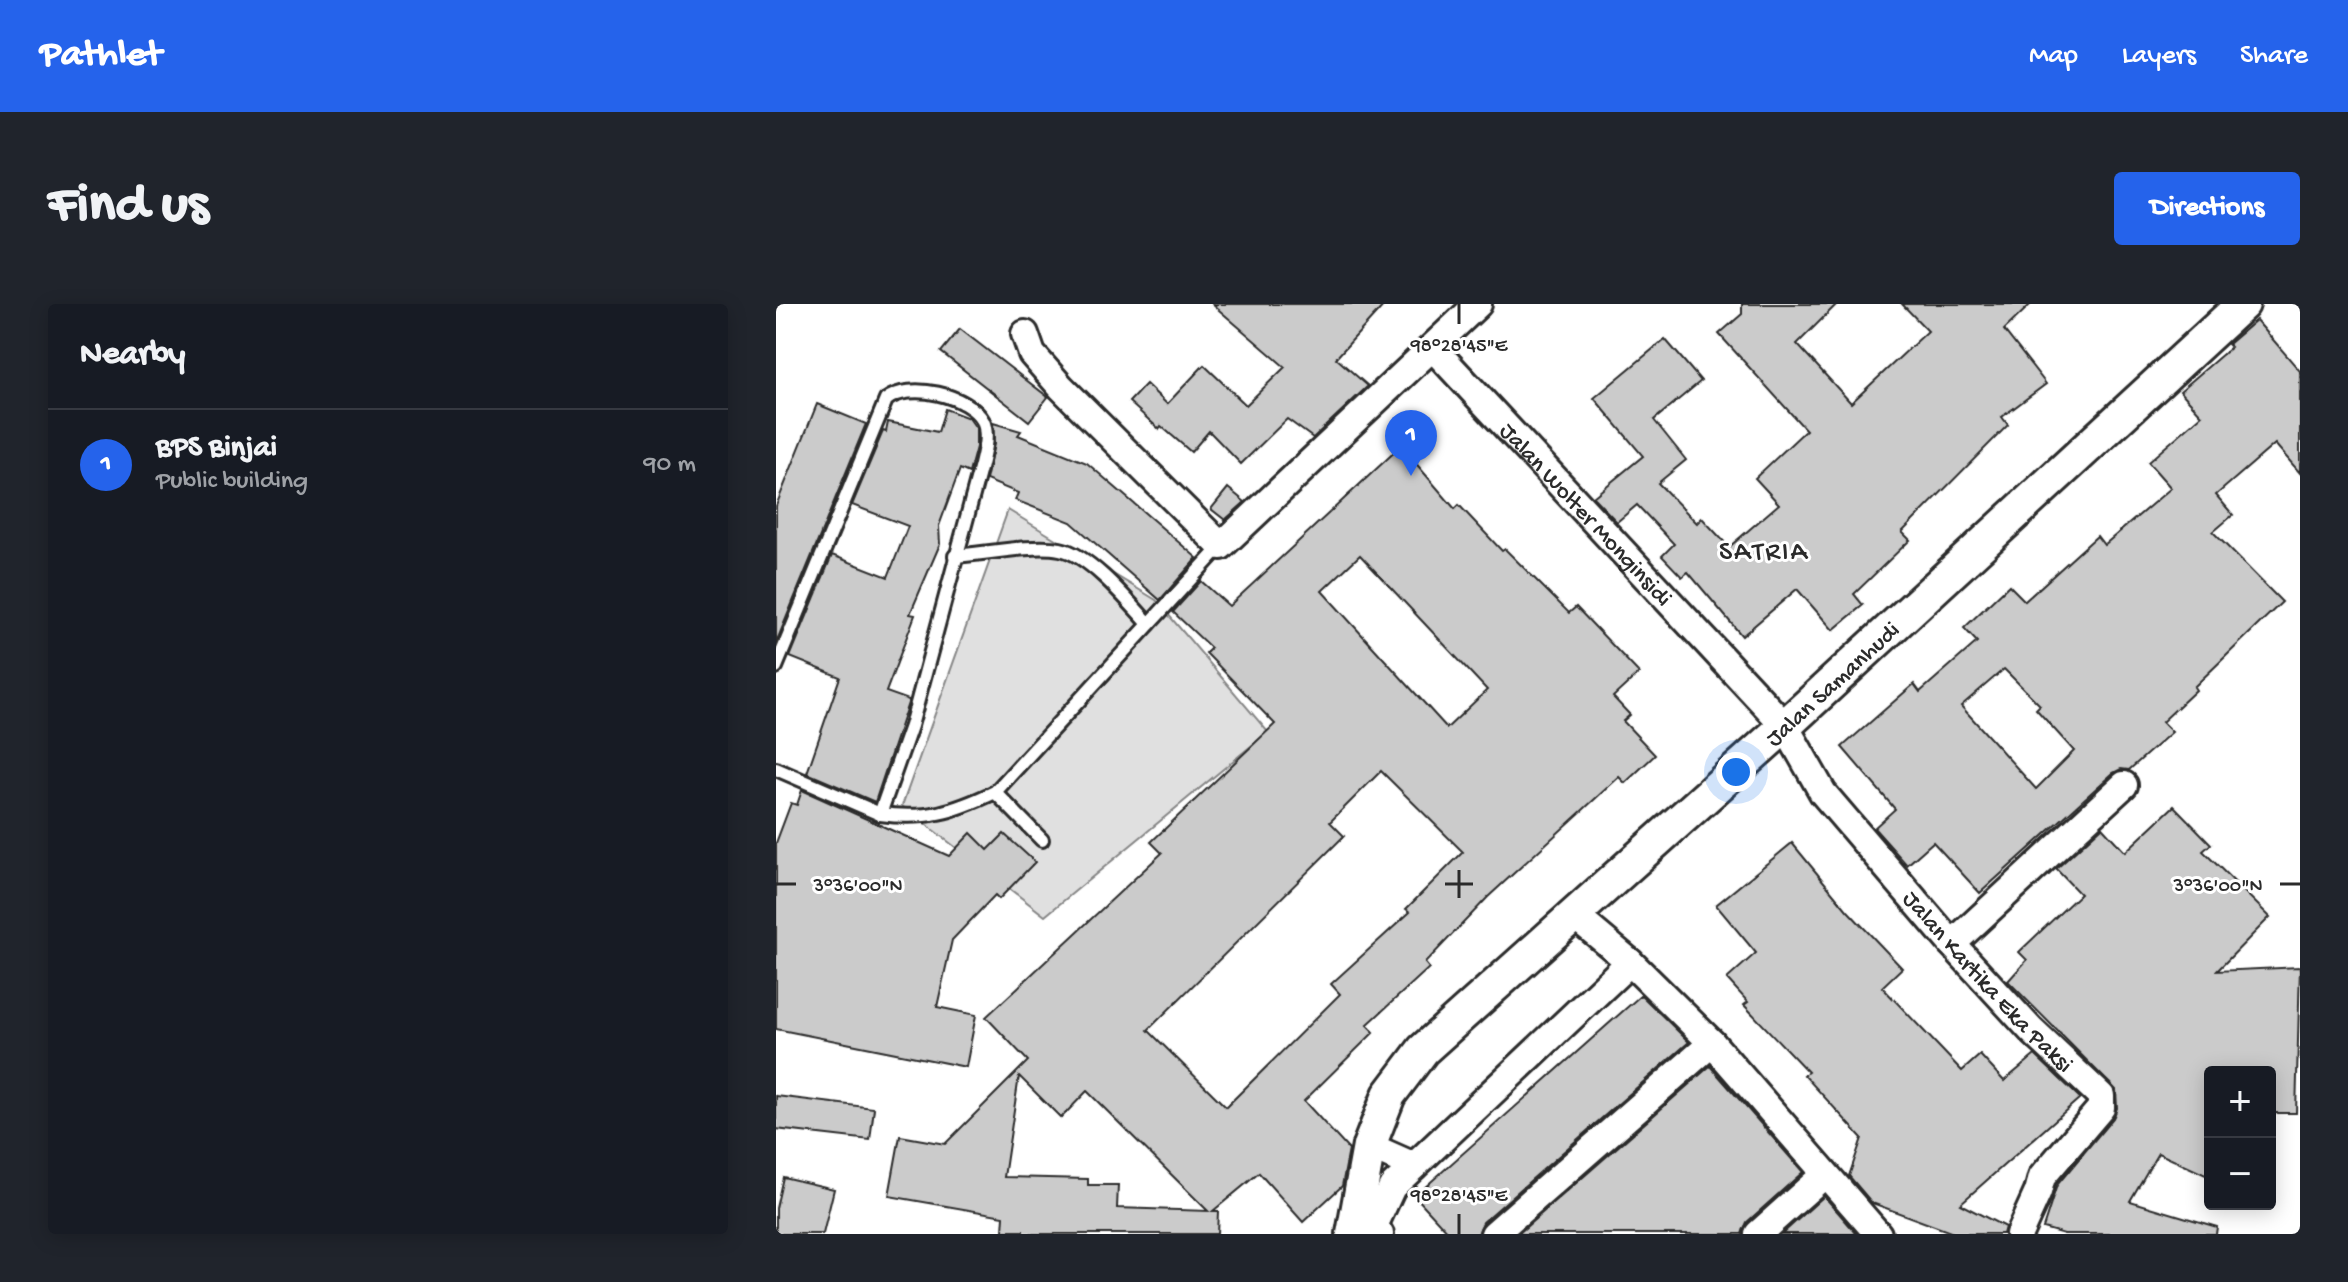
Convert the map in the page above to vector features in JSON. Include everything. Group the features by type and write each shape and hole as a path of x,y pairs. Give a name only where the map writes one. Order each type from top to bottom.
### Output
{"street":[{"path":"1025,334 1032,354 1061,387 1221,546 1478,304"},
{"name":"Jalan Samanhudi","path":"1353,1234 1369,1146 1389,1095 1423,1050 1785,726 2243,304"},
{"name":"Jalan Wolter Monginsidi","path":"1433,348 1785,726"},
{"name":"Jalan Kartika Eka Paksi","path":"1785,726 1823,793 1952,944 2031,1030 2101,1096 2101,1108 2042,1177 2019,1234"},
{"path":"1952,944 2124,785"},
{"path":"1574,915 1630,962 1712,1043 1878,1234"},
{"path":"1380,1234 1374,1226 1392,1187 1630,962"},
{"path":"1494,1234 1712,1043"},
{"path":"1369,1146 1414,1166"},
{"path":"1758,1234 1824,1175"}],"lane":[{"path":"776,667 886,400 894,393 924,390 947,396 974,411 983,421 985,445 911,726 880,814"},
{"path":"776,769 880,814 934,816 959,809 995,792 1221,546"},
{"path":"955,556 1041,548 1070,552 1102,575 1149,624"},
{"path":"995,792 1042,840"}],"shaded area":[{"path":"1008,510 1156,600 1268,732 1045,916 902,806"}],"building":[{"path":"1212,304 1385,304 1336,358 1368,386 1313,438 1287,419 1241,464 1209,431 1191,452 1129,402 1146,384 1167,404 1204,365 1246,405 1285,367"},
{"path":"1742,304 1837,304 1797,344 1851,403 1928,331 1902,304 2031,304 2004,330 2046,384 2002,417 2008,425 1902,532 1910,540 1854,594 1863,605 1833,630 1797,589 1742,636 1688,572 1682,577 1662,556 1674,544 1637,505 1617,522 1593,497 1643,456 1594,398 1665,339 1701,381 1654,420 1686,460 1658,483 1697,523 1702,518 1729,547 1779,504 1755,478 1806,430 1719,334 1742,314"},
{"path":"2256,320 2300,371 2300,473 2275,444 2216,495 2233,515 2213,532 2282,602 2162,722 2172,732 2129,770 2121,769 2113,773 1980,893 1933,842 1907,865 1874,828 1895,809 1842,747 1914,684 1920,692 1977,642 1964,628 2009,585 2025,601 2097,536 2104,545 2171,488 2148,462 2202,415 2180,391 2231,347 2228,344","holes":["2004,669 2040,705 2036,709 2074,751 2036,789 1961,706"]},
{"path":"960,329 1048,397 1029,421 941,352"},
{"path":"817,404 866,424 776,643 776,506"},
{"path":"945,409 969,418 976,428 976,447 969,473 960,469 939,526 940,544 910,614 915,615 886,692 909,700 875,802 807,773 840,677 790,657 832,555 888,577 908,526 852,505 888,422 938,432"},
{"path":"993,423 1021,431 1018,435 1087,463 1197,558 1160,600 1071,522 1015,500 1018,493 986,480 994,444"},
{"path":"1401,446 1455,509 1459,505 1502,551 1505,549 1569,613 1576,607 1639,673 1613,697 1630,715 1623,721 1655,755 1625,783 1619,777 1488,897 1425,963 1429,968 1367,1025 1374,1032 1304,1101 1349,1150 1342,1186 1303,1222 1259,1173 1213,1211 1218,1211 1217,1234 1023,1234 1023,1231 1003,1231 1004,1216 889,1196 900,1136 945,1144 1028,1061 986,1017 1162,853 1151,842 1275,724 1206,653 1211,648 1173,612 1201,581 1229,606","holes":["1360,555 1487,690 1447,728 1322,591","1381,771 1463,852 1406,909 1410,912 1331,984 1340,994 1226,1107 1148,1030 1344,836 1330,822","1019,1076 1061,1118 1087,1091 1208,1211 1117,1208 1118,1185 1088,1185 1088,1179 1004,1177"]},
{"path":"1228,488 1245,502 1225,520 1211,509"},
{"path":"802,790 949,856 971,833 988,850 1004,834 1035,862 999,899 995,895 952,940 937,1007 976,1015 966,1067 776,1029 776,843 791,803 797,805"},
{"path":"2174,806 2211,844 2203,851 2270,917 2217,971 2300,967 2296,1113 2276,1113 2276,1066 2204,1066 2204,1174 2158,1153 2130,1201 2217,1227 2216,1234 2064,1234 2043,1228 2057,1185 2113,1118 2117,1108 2116,1090 2008,981 2027,960 2019,952 2080,894 2056,869 2102,827 2125,852"},
{"path":"1792,843 1847,910 1902,968 1882,987 1962,1071 1980,1055 2004,1081 2035,1055 2080,1098 1960,1204 2005,1227 2003,1234 1956,1234 1872,1203 1849,1176 1862,1138 1804,1075 1808,1072 1744,1005 1748,1002 1727,979 1756,953 1716,905"},
{"path":"1641,995 1689,1042 1483,1222 1478,1234 1450,1234 1415,1196"},
{"path":"1710,1066 1803,1172 1747,1222 1742,1234 1518,1234"},
{"path":"776,1096 874,1108 870,1140 776,1129"},
{"path":"783,1177 834,1189 823,1234 776,1234 776,1208"},
{"path":"1824,1196 1857,1234 1782,1234"}],"place":[{"name":"BPS Binjai","path":"1411,476"}],"district":[{"name":"SATRIA","path":"1764,549"}]}
